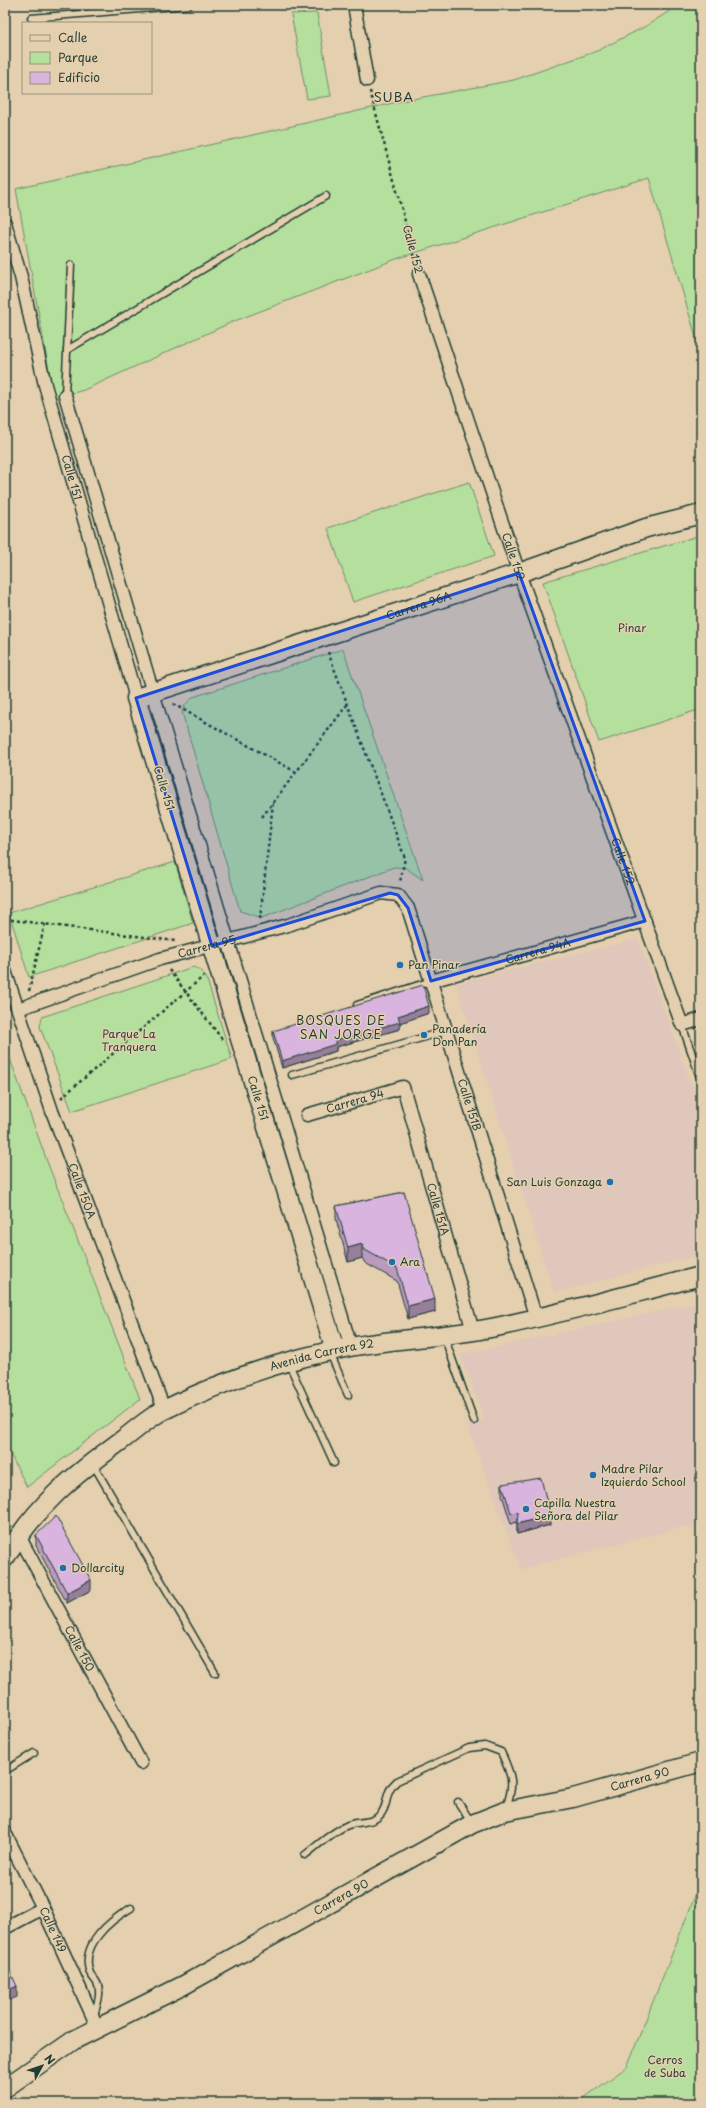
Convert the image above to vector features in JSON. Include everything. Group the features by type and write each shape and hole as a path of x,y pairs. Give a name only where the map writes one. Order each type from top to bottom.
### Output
{"street":[{"path":"354,5 367,80"},
{"name":"Calle 151","path":"5,223 21,278 45,385 145,696 220,944 338,1350"},
{"name":"Calle 152","path":"419,274 519,573 682,1025"},
{"name":"Calle 151","path":"65,394 145,696"},
{"name":"Carrera 96A","path":"145,696 519,573 646,528 701,514"},
{"name":"Carrera 95","path":"22,1008 160,959 259,934 381,893 398,895"},
{"name":"Calle 151B","path":"398,895 408,908 536,1318"},
{"name":"Carrera 94A","path":"431,980 645,921"},
{"name":"Calle 151","path":"220,944 218,965 338,1350"},
{"name":"Calle 150A","path":"5,971 22,1008 50,1106 164,1410"},
{"path":"682,1025 701,1020"},
{"name":"Carrera 94","path":"307,1115 403,1087"},
{"name":"Calle 151A","path":"403,1087 473,1331"},
{"name":"Avenida Carrera 92","path":"5,1558 18,1534 52,1496 92,1462 164,1410 243,1376 338,1350 473,1331 536,1318 701,1276"},
{"name":"Calle 150","path":"18,1534 141,1763"},
{"name":"Carrera 90","path":"5,2088 74,2040 95,2023 198,1977 472,1824 505,1811 573,1798 701,1762"},
{"name":"Calle 149","path":"5,1833 43,1908 95,2023"},
{"path":"5,1928 43,1908"}],"lane":[{"path":"31,18 189,5"},
{"path":"67,350 326,196"},
{"path":"65,394 71,265"},
{"path":"348,1008 431,980"},
{"path":"682,1025 701,1080"},
{"path":"292,1075 446,1031"},
{"path":"443,1335 474,1422"},
{"path":"338,1350 348,1395"},
{"path":"288,1363 334,1463"},
{"path":"92,1462 215,1673"},
{"path":"305,1855 348,1825 371,1821 380,1815 385,1806 386,1795 390,1787 397,1781 469,1748 485,1746 501,1752 510,1772 512,1789 505,1811"},
{"path":"5,1771 34,1753"},
{"path":"458,1802 472,1824"},
{"path":"95,2023 100,1993 97,1983 90,1974 88,1963 91,1951 99,1933 108,1923 131,1908"}],"path":[{"name":"Calle 152","path":"367,80 419,274"},
{"path":"322,637 405,858 398,895"},
{"path":"145,696 296,772"},
{"path":"262,818 347,704"},
{"path":"259,934 273,802"},
{"path":"5,919 180,941"},
{"path":"22,1008 45,923"},
{"path":"160,959 224,1041"},
{"path":"50,1106 218,965"}],"highlighted area":[{"path":"519,573 645,921 431,981 408,908 398,895 390,893 212,946 136,698"}],"shaded area":[{"name":"San Luis Gonzaga","path":"638,939 701,1111 701,1254 554,1293 456,983"},
{"name":"Madre Pilar Izquierdo School","path":"701,1302 701,1529 685,1526 521,1569 467,1425 484,1418 460,1355"}],"green space":[{"path":"679,5 701,5 701,354 649,178 396,259 232,322 84,390 54,398 16,189 402,101 514,80 597,51 646,26"},
{"path":"317,13 331,96 307,99 291,14"},
{"path":"469,482 494,556 353,602 328,528"},
{"name":"Pinar","path":"701,535 701,709 599,742 543,582"},
{"path":"343,649 423,880 406,868 394,867 262,918 240,911 182,712 185,705 193,697"},
{"path":"175,862 193,923 29,977 9,913"},
{"name":"Parque La Tranquera","path":"193,967 201,970 206,977 232,1059 72,1111 40,1027 42,1017"},
{"path":"5,1045 48,1164 140,1399 27,1487 5,1444"},
{"name":"Cerros de Suba","path":"701,1881 701,2103 577,2103 627,2067"}],"building":[{"path":"423,985 429,1006 398,1016 400,1022 335,1040 336,1044 282,1061 273,1031"},
{"name":"Ara","path":"404,1192 435,1299 408,1306 397,1268 365,1250 362,1244 348,1248 336,1206"},
{"name":"Capilla Nuestra Señora del Pilar","path":"541,1478 550,1515 517,1524 518,1512 511,1513 502,1484"},
{"name":"Dollarcity","path":"56,1516 91,1580 67,1593 36,1535"},
{"path":"5,1961 17,1986 5,1992"}],"place":[{"name":"Pan Pinar","path":"400,965"},
{"name":"Panadería Don Pan","path":"424,1035"},
{"name":"San Luis Gonzaga","path":"610,1182"},
{"name":"Ara","path":"392,1262"},
{"name":"Madre Pilar Izquierdo School","path":"593,1475"},
{"name":"Capilla Nuestra Señora del Pilar","path":"526,1509"},
{"name":"Dollarcity","path":"63,1568"}],"district":[{"name":"SUBA","path":"394,97"},
{"name":"BOSQUES DE SAN JORGE","path":"341,1028"}]}
